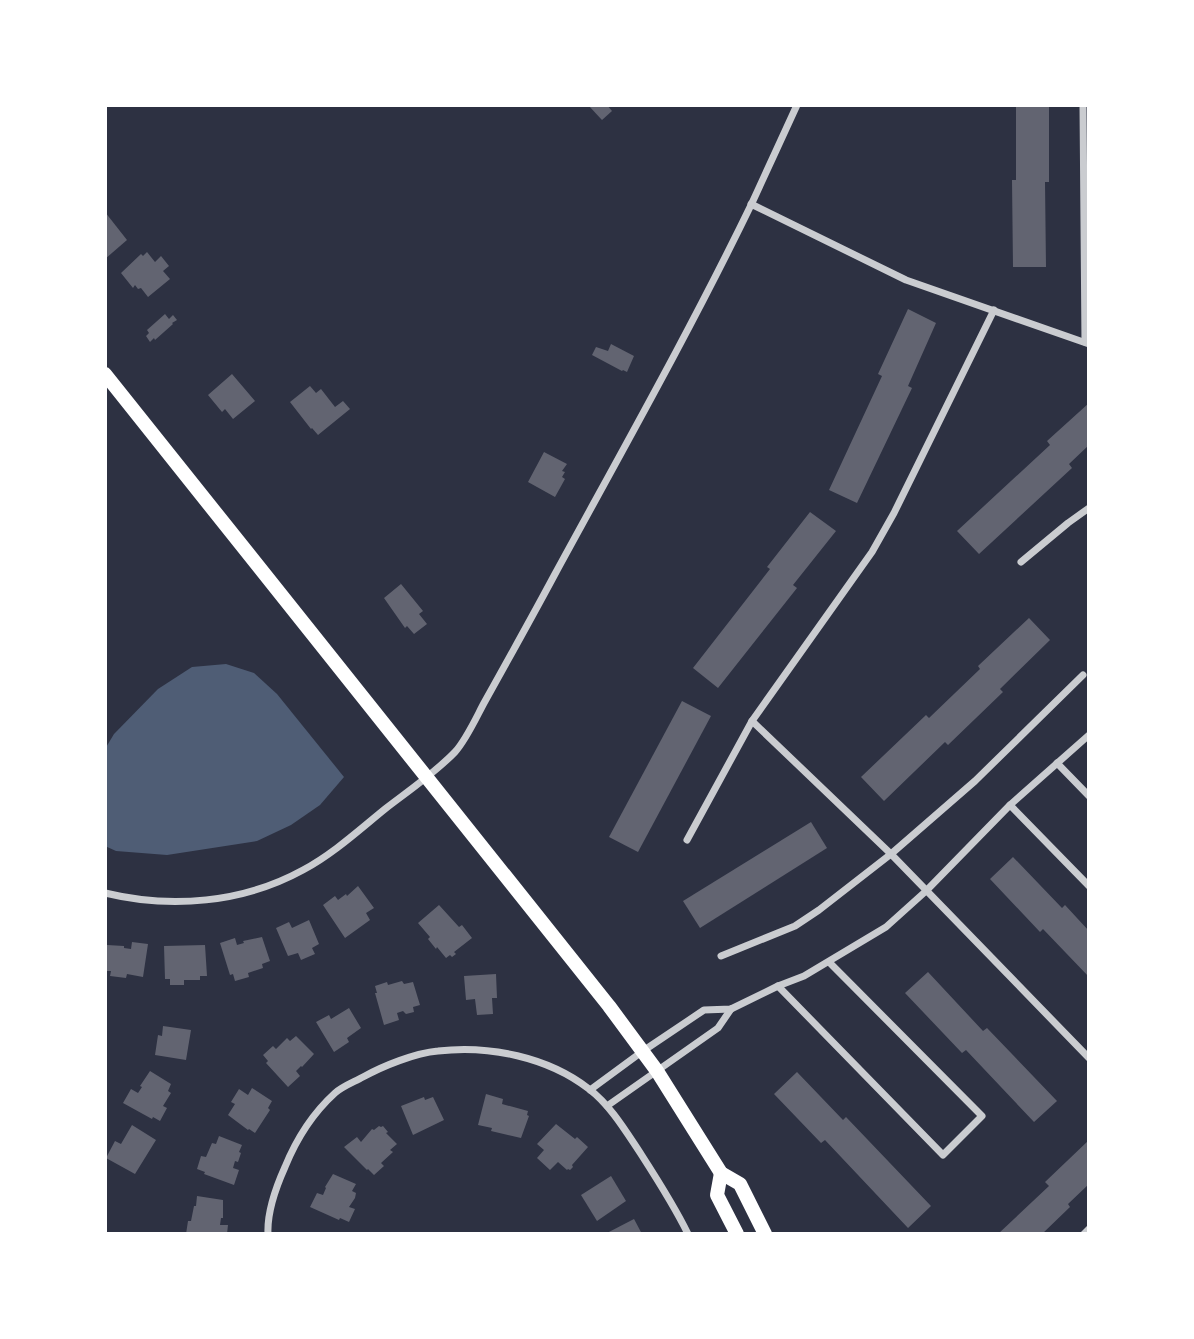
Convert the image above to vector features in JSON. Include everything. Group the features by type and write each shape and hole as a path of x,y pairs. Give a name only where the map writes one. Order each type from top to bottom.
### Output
{"main road":[{"path":"105,374 609,1006 657,1071 721,1174 740,1184 765,1234"},
{"path":"721,1174 718,1195 737,1234"}],"street":[{"path":"105,893 139,900 192,902 224,898 279,881 303,871 322,858 457,751 672,358 751,204 797,105"},
{"path":"751,204 906,280 1087,343 1083,105"},
{"path":"687,841 752,721 872,552 994,310"},
{"path":"1021,562 1089,508"},
{"path":"720,956 795,926 819,911 891,855 975,781 1083,675"},
{"path":"752,721 891,855 1089,1058"},
{"path":"590,1090 704,1010 731,1010 804,976 886,927 926,891 1010,805 1089,735"},
{"path":"1057,763 1089,796"},
{"path":"1010,805 1089,886"},
{"path":"778,986 943,1155 982,1116 829,962"},
{"path":"607,1106 718,1028 731,1010"},
{"path":"268,1234 267,1224 280,1178 292,1149 312,1117 337,1091 384,1065 436,1051 490,1050 551,1068 590,1090 607,1106 625,1130 673,1204 688,1234"},
{"path":"1084,1234 1089,1229"}],"water":[{"path":"226,664 254,673 277,694 344,777 320,805 291,825 257,841 167,855 116,851 105,846 105,749 114,734 158,689 192,667"}],"building":[{"path":"588,105 607,105 612,111 602,120"},
{"path":"1016,105 1049,106 1049,182 1045,182 1046,267 1013,267 1012,180 1016,180"},
{"path":"105,212 127,240 105,259"},
{"path":"147,252 155,262 161,256 169,266 163,271 170,279 148,297 141,288 138,289 135,285 133,288 121,273 141,254 143,256"},
{"path":"908,309 936,323 908,386 912,388 857,503 829,490 882,376 878,374"},
{"path":"165,314 169,319 173,315 177,320 150,342 146,336 149,333 147,330"},
{"path":"611,344 634,356 627,372 592,355 596,347 608,351"},
{"path":"232,374 255,401 233,419 225,409 222,412 208,395"},
{"path":"310,386 316,393 321,389 335,407 343,401 350,409 318,435 290,402"},
{"path":"1089,403 1089,445 1069,464 1072,468 979,554 957,531 1050,445 1047,441"},
{"path":"544,452 567,464 562,471 565,472 562,477 565,479 555,497 528,482"},
{"path":"810,512 836,531 793,585 797,588 718,688 693,668 770,569 767,567"},
{"path":"401,584 423,611 419,614 427,624 414,634 407,626 405,628 384,598"},
{"path":"1029,618 1050,640 1000,689 1003,692 948,745 945,742 884,801 861,777 926,715 929,718 980,669 978,666"},
{"path":"682,701 711,716 638,852 609,837"},
{"path":"811,822 827,848 700,928 683,901"},
{"path":"1013,857 1062,908 1065,905 1089,931 1089,977 1043,929 1040,932 990,879"},
{"path":"358,886 374,908 366,913 370,920 345,938 323,905 335,896 338,900 346,894 347,896"},
{"path":"439,905 459,927 462,925 472,938 454,952 456,954 452,957 450,955 446,958 437,947 436,949 418,923"},
{"path":"309,920 319,944 312,948 315,954 301,960 298,953 288,956 276,928 289,922 292,928"},
{"path":"262,937 270,961 262,964 263,968 248,973 249,977 235,981 233,974 230,975 220,943 235,938 237,945"},
{"path":"132,942 148,944 143,977 127,974 126,978 110,976 111,971 105,971 107,945 131,949"},
{"path":"205,945 207,976 200,976 200,980 184,980 184,985 170,985 170,979 165,979 164,946"},
{"path":"928,972 983,1031 987,1028 1057,1101 1034,1122 966,1050 962,1053 905,993"},
{"path":"496,974 497,998 492,998 493,1014 477,1015 475,999 466,1000 464,976"},
{"path":"402,981 404,984 413,982 420,1005 413,1007 414,1012 397,1013 399,1020 384,1025 375,986"},
{"path":"349,1008 361,1028 347,1038 349,1042 334,1052 316,1022 329,1015 331,1019"},
{"path":"163,1026 191,1030 186,1060 155,1055 158,1035 162,1036"},
{"path":"296,1036 314,1054 296,1071 300,1076 288,1087 266,1063 268,1061 263,1055 273,1046 276,1049 287,1038 290,1041"},
{"path":"150,1071 171,1084 168,1091 171,1093 163,1106 167,1108 160,1121 123,1103 131,1089 138,1093"},
{"path":"797,1072 843,1120 846,1117 931,1206 908,1228 825,1140 821,1143 774,1094"},
{"path":"252,1088 272,1101 268,1108 270,1110 255,1133 228,1115 235,1104 231,1102 239,1089 248,1095"},
{"path":"486,1094 503,1099 502,1104 528,1111 529,1116 521,1138 478,1125"},
{"path":"424,1097 425,1100 433,1097 444,1120 413,1135 401,1106"},
{"path":"556,1124 588,1147 570,1170 558,1162 550,1170 537,1158 544,1150 537,1144"},
{"path":"132,1125 156,1140 135,1174 106,1158 115,1141 121,1144"},
{"path":"383,1126 397,1144 381,1163 384,1166 374,1175 344,1147 357,1137 361,1142 372,1129"},
{"path":"219,1136 242,1145 238,1162 235,1161 233,1168 239,1170 234,1185 197,1169 201,1156 206,1157 212,1143 216,1144"},
{"path":"1089,1140 1089,1184 1068,1204 1070,1207 1042,1234 998,1234 1049,1186 1045,1182"},
{"path":"333,1174 356,1184 352,1191 356,1193 355,1198 349,1207 355,1209 349,1222 310,1207 317,1193 323,1195"},
{"path":"611,1176 626,1201 597,1221 581,1195"},
{"path":"197,1196 223,1200 223,1218 220,1225 228,1225 227,1234 186,1234"},
{"path":"634,1219 642,1234 605,1234"}]}
